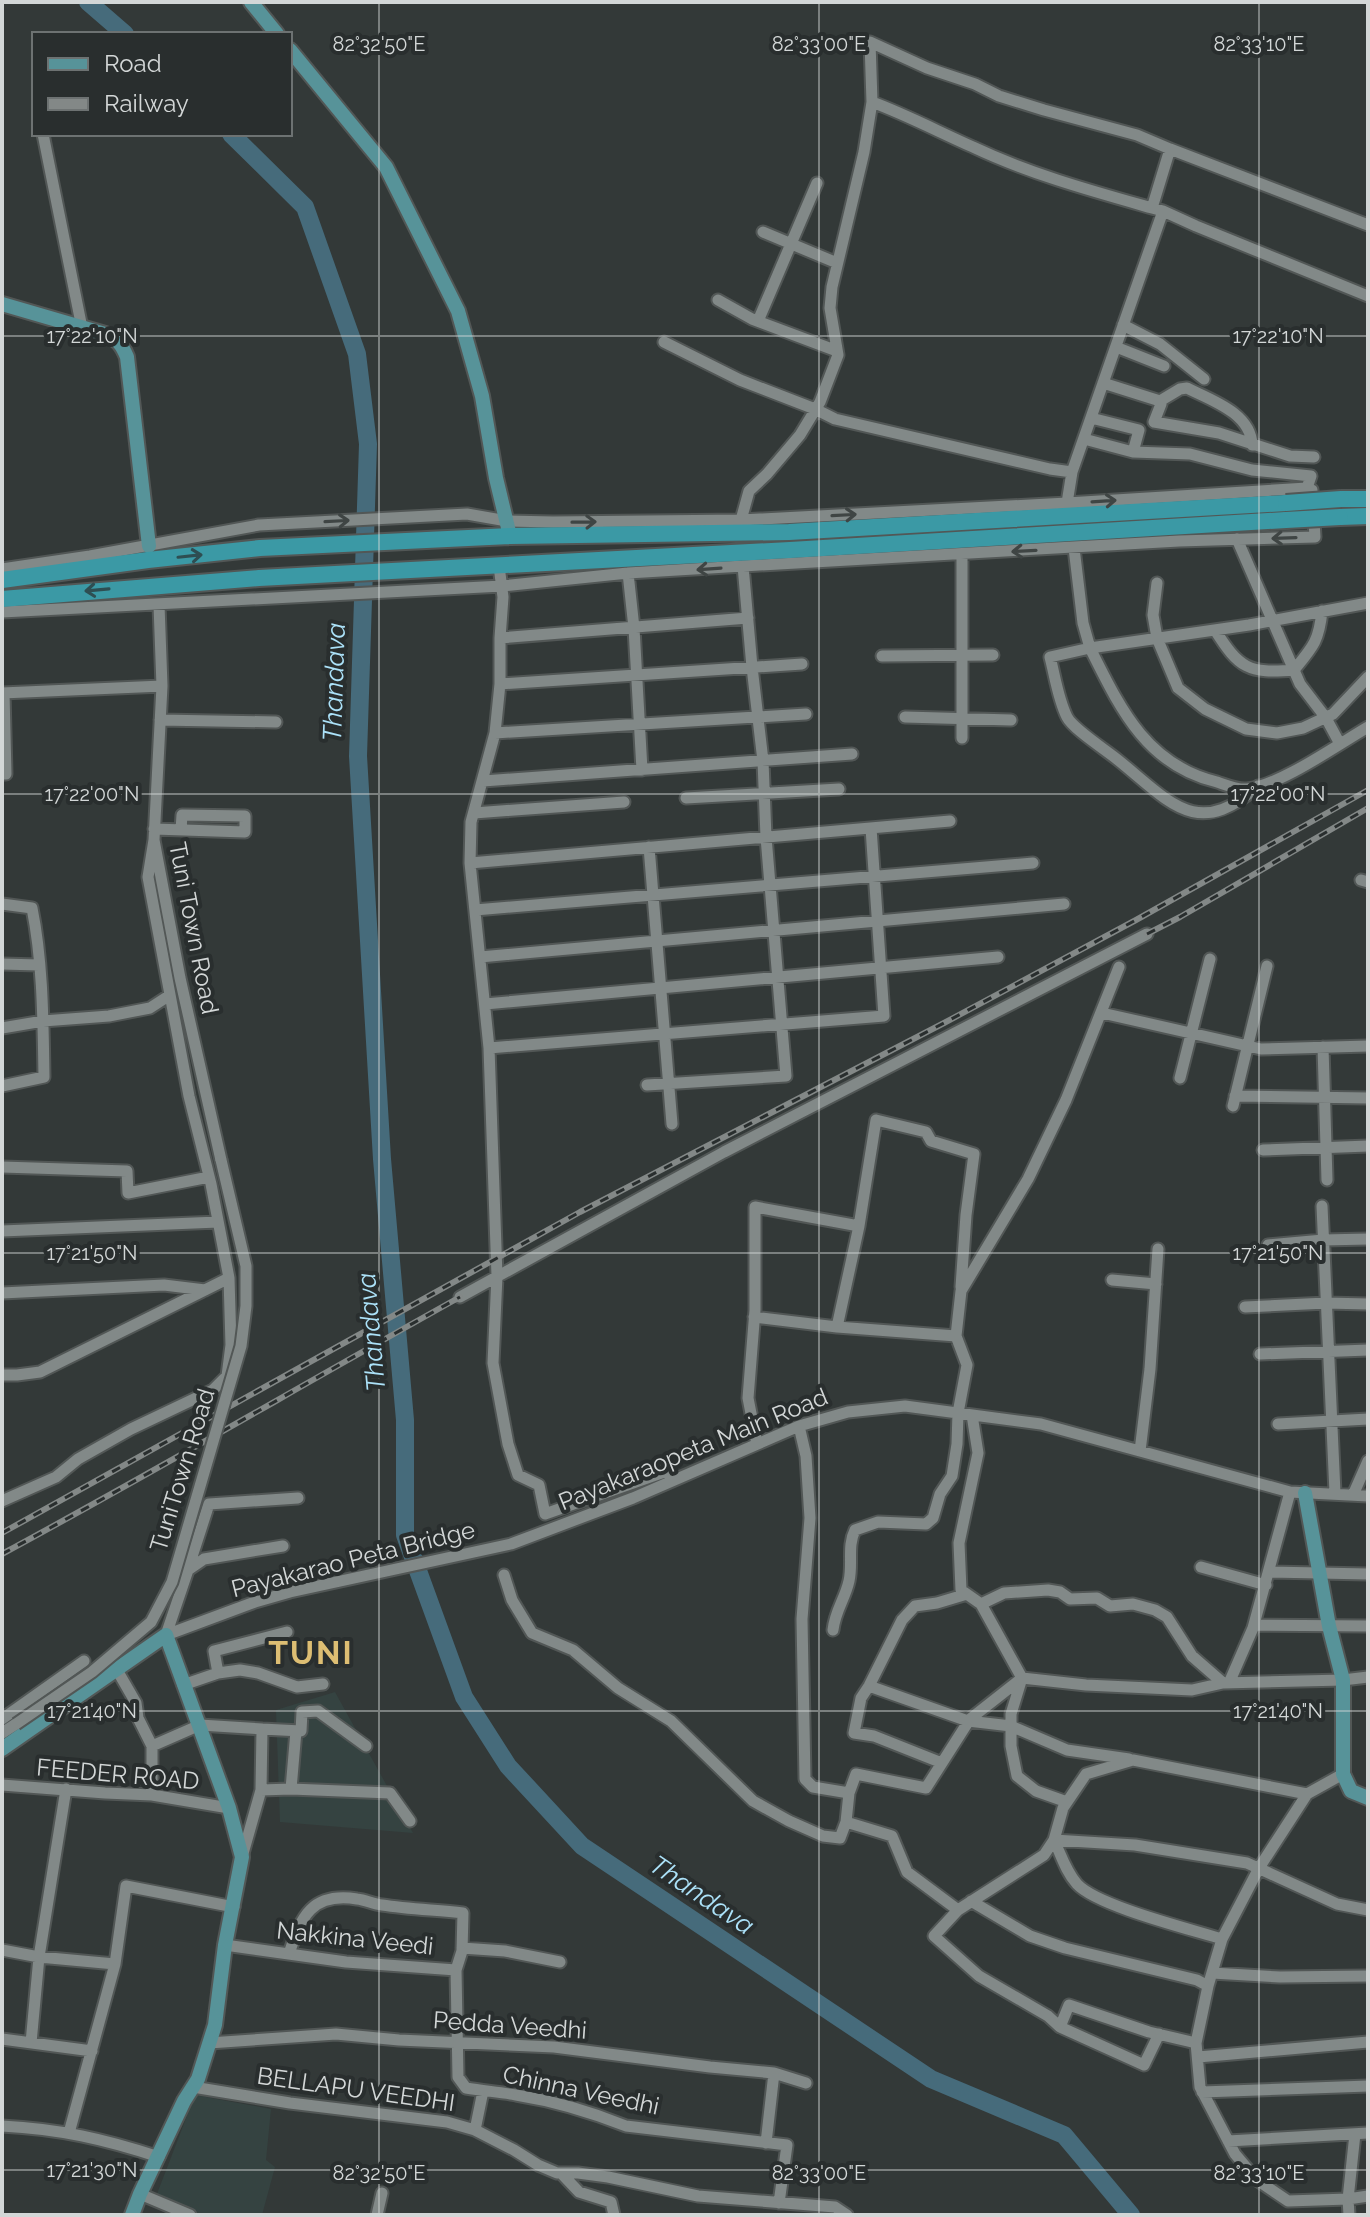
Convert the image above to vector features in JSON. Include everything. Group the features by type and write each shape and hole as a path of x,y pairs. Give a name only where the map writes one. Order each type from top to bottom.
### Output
{"highway":[{"path":"2,599 259,578 1286,520 1368,499"},
{"path":"2,580 260,548 460,538 508,528 789,532 1286,503 1340,508 1368,516"}],"main road":[{"path":"251,2 275,32"},
{"path":"292,52 386,167 458,311 482,396 508,528"},
{"path":"3,300 116,339 123,346 127,357 149,546"},
{"path":"1297,1493 1343,1680 1343,1774 1351,1791 1368,1798"},
{"path":"2,1749 166,1635 229,1808 242,1857 225,1945 215,2025 198,2079 184,2101 132,2215"}],"street":[{"path":"741,520 749,491 800,435 838,355 830,308 832,287 864,152 872,102 870,42 999,96 1137,135 1368,225"},
{"path":"872,102 903,113 974,148 1086,190 1158,210 1368,296"},
{"path":"43,136 82,328"},
{"path":"1067,503 1072,472 1116,347 1158,210 1170,149"},
{"path":"758,321 817,183"},
{"path":"763,232 837,263"},
{"path":"718,300 758,321 837,351"},
{"path":"1123,325 1160,344 1204,379"},
{"path":"664,342 740,380 835,419 1072,472"},
{"path":"1116,347 1164,366"},
{"path":"1103,383 1160,401 1187,388 1232,411 1252,434 1252,445"},
{"path":"1154,422 1160,401"},
{"path":"1091,418 1139,430 1154,422 1219,433 1290,456 1314,457"},
{"path":"1133,452 1139,430"},
{"path":"1084,439 1133,452 1190,454 1252,470 1311,476 1307,488"},
{"path":"2,569 259,525 467,514 508,528 741,520 1307,488 1312,490 1315,537 743,566 628,573 502,586 2,612"},
{"path":"1237,539 1300,684 1326,718 1340,744"},
{"path":"1074,548 1083,623 1090,648 1112,692 1140,736 1170,762 1205,779 1246,790 1283,778 1368,727"},
{"path":"962,554 962,738"},
{"path":"499,566 502,586 500,684 495,733 471,822 470,863 489,1048 497,1276 493,1363 508,1444 518,1475 539,1485 545,1514 667,1471 676,1479"},
{"path":"647,1085 786,1076 766,837 763,761 743,566"},
{"path":"628,573 642,770"},
{"path":"1157,583 1153,615 1157,638 1178,688 1205,709 1246,729 1277,733 1303,728 1333,714 1368,677"},
{"path":"1258,786 1242,800 1216,812 1192,813 1178,807 1147,786 1067,719 1050,657 1368,603"},
{"name":"Tuni Town Road","path":"159,605 162,686 154,834 180,978 221,1160"},
{"path":"1215,630 1231,656 1247,666 1268,672 1294,670 1311,649 1320,631 1322,611"},
{"path":"500,638 748,618"},
{"path":"882,656 993,655"},
{"path":"500,684 802,664"},
{"path":"2,774 6,774 3,693 162,686"},
{"path":"495,733 806,714"},
{"path":"905,717 1011,720"},
{"path":"160,720 276,722"},
{"path":"483,781 852,754"},
{"path":"686,798 839,789"},
{"path":"474,813 624,802"},
{"path":"2,1501 56,1477 78,1459 131,1429 213,1390 227,1376 231,1345 229,1278 189,1096 148,877 154,834 181,830 245,832 245,816 182,815 181,830"},
{"path":"470,863 950,821"},
{"path":"489,1048 884,1016 871,828"},
{"path":"649,847 672,1124"},
{"path":"475,910 1033,863"},
{"path":"2,904 32,908 37,935 44,1077 2,1086"},
{"path":"480,957 1064,904"},
{"path":"460,1297 724,1152 1147,934"},
{"path":"485,1004 998,957"},
{"path":"1180,1078 1210,959"},
{"path":"2,964 39,965"},
{"path":"1267,966 1234,1101 1368,1098"},
{"path":"961,1291 1028,1179 1066,1100 1119,967"},
{"path":"2,1028 109,1016 150,1008 170,995"},
{"path":"1102,1013 1261,1049 1368,1046"},
{"path":"1323,1047 1327,1180"},
{"path":"833,1630 834,1614 849,1580 851,1538 855,1530 878,1522 926,1524 933,1518 940,1494 952,1476 958,1413 967,1365 956,1336 974,1154 931,1141 926,1132 876,1120 859,1226 837,1327"},
{"path":"1263,1150 1368,1146"},
{"name":"TuniTown Road","path":"2,1733 92,1672 151,1622 172,1582 241,1346 246,1306 246,1266 221,1160"},
{"path":"2,1167 127,1171 128,1193 209,1177"},
{"path":"1322,1206 1335,1493"},
{"path":"757,1444 748,1398 754,1317 755,1207 859,1226"},
{"path":"2,1231 218,1222"},
{"path":"1268,1245 1368,1239"},
{"path":"1140,1451 1150,1369 1158,1249"},
{"path":"2,1375 40,1372 229,1278"},
{"path":"1112,1280 1156,1284"},
{"path":"2,1293 164,1285 205,1290"},
{"path":"1245,1307 1368,1304"},
{"path":"754,1317 956,1336"},
{"path":"1260,1354 1368,1350"},
{"name":"Payakaraopeta Main Road","path":"507,1545 633,1498 799,1426 848,1412 905,1406 1041,1424 1297,1493 1368,1496"},
{"path":"972,1415 978,1453 959,1543 961,1590 981,1604 1022,1678 1011,1714 1011,1746 1017,1776 1036,1791 1067,1802"},
{"path":"1278,1424 1368,1419"},
{"path":"799,1426 806,1456 810,1518 802,1619 805,1779 813,1787 849,1793"},
{"path":"1353,1495 1368,1461"},
{"path":"1226,1683 1254,1625 1297,1493"},
{"path":"166,1635 209,1504 298,1498"},
{"name":"Payakarao Peta Bridge","path":"166,1635 255,1602 507,1545"},
{"path":"188,1570 204,1559 283,1546"},
{"path":"1201,1567 1266,1585"},
{"path":"1270,1572 1368,1574"},
{"path":"504,1575 512,1600 532,1633 573,1650 618,1688 671,1721 753,1801 823,1836 840,1838 856,1774 926,1788 968,1721 1022,1678 1086,1685 1192,1690 1226,1683 1368,1677"},
{"path":"981,1604 1004,1593 1048,1590 1060,1592 1070,1599 1097,1598 1110,1606 1133,1604 1155,1610 1167,1617 1192,1656 1226,1683"},
{"path":"942,1763 874,1736 854,1733 861,1698 902,1620 915,1606 967,1594"},
{"path":"1254,1625 1368,1626"},
{"path":"218,1673 214,1651 287,1632"},
{"path":"2,1719 84,1661"},
{"path":"117,1670 136,1703 138,1718 152,1746 152,1795"},
{"path":"183,1685 218,1673 240,1670 297,1687 323,1684"},
{"path":"869,1686 968,1721 1011,1726 1067,1750 1307,1794"},
{"path":"152,1746 200,1725 301,1731 302,1712 318,1711 366,1746"},
{"path":"242,1857 261,1790 262,1729"},
{"path":"291,1789 296,1731"},
{"path":"1133,1760 1086,1774 1063,1808 1054,1840 1044,1855 958,1910 934,1936 979,1976 1048,2016 1060,2027 1144,2065 1159,2034"},
{"path":"1343,1774 1307,1794 1259,1868 1222,1939 1196,2043 1202,2092 1235,2154 1257,2180 1288,2201 1368,2196"},
{"name":"FEEDER ROAD","path":"2,1785 152,1795 229,1808"},
{"path":"31,2043 39,1957 66,1789"},
{"path":"261,1790 390,1793 410,1821"},
{"path":"846,1822 892,1836 907,1872 958,1910"},
{"path":"1054,1840 1135,1845 1247,1863 1337,1904 1368,1910"},
{"path":"1054,1840 1079,1887 1107,1902 1222,1939"},
{"path":"69,2133 115,1964 126,1886 234,1907"},
{"path":"289,1954 303,1917 313,1907 335,1897 359,1899 380,1905 463,1913 462,1948 456,1970"},
{"path":"971,1901 1030,1936 1065,1948 1197,1980 1208,1986"},
{"name":"Nakkina Veedi","path":"225,1945 346,1962 456,1970 458,2077 466,2088 483,2091"},
{"path":"462,1948 505,1951 560,1962"},
{"path":"2,1950 115,1964"},
{"path":"1212,1973 1280,1977 1368,1976"},
{"path":"1060,2027 1069,2005 1196,2043"},
{"name":"Pedda Veedhi","path":"209,2043 336,2034 554,2047 774,2073 806,2083"},
{"path":"2,2039 92,2051"},
{"path":"1198,2057 1368,2042"},
{"path":"774,2073 766,2143 787,2145 784,2207"},
{"path":"1202,2092 1368,2086"},
{"name":"BELLAPU VEEDHI","path":"193,2087 320,2107 447,2122 475,2130 538,2165 561,2173 608,2177 698,2196 784,2207 835,2207 847,2215"},
{"path":"475,2130 483,2091"},
{"name":"Chinna Veedhi","path":"483,2091 553,2102 626,2126 766,2143"},
{"path":"2,2126 45,2128 111,2141 159,2157"},
{"path":"1228,2141 1362,2134 1348,2199 1349,2215"},
{"path":"561,2173 579,2192 611,2202 614,2215"},
{"path":"377,2215 382,2193"},
{"path":"140,2194 190,2215"}],"shaded area":[{"path":"335,1692 413,1833 280,1822 276,1710"},
{"path":"195,2095 271,2109 266,2160 275,2167 262,2215 198,2215 155,2199"}],"waterway":[{"name":"Thandava","path":"88,2 123,32"},
{"name":"Thandava","path":"233,136 305,207 357,354 368,444 358,756 382,1159 405,1420 405,1535 464,1697 508,1766 582,1846 931,2079 1064,2135 1131,2215"}],"railway":[{"path":"2,1533 580,1212 944,1023 1368,790"},
{"path":"1147,934 1368,808"},
{"path":"2,1554 460,1297"}],"district":[{"name":"TUNI","path":"311,1652"}]}
